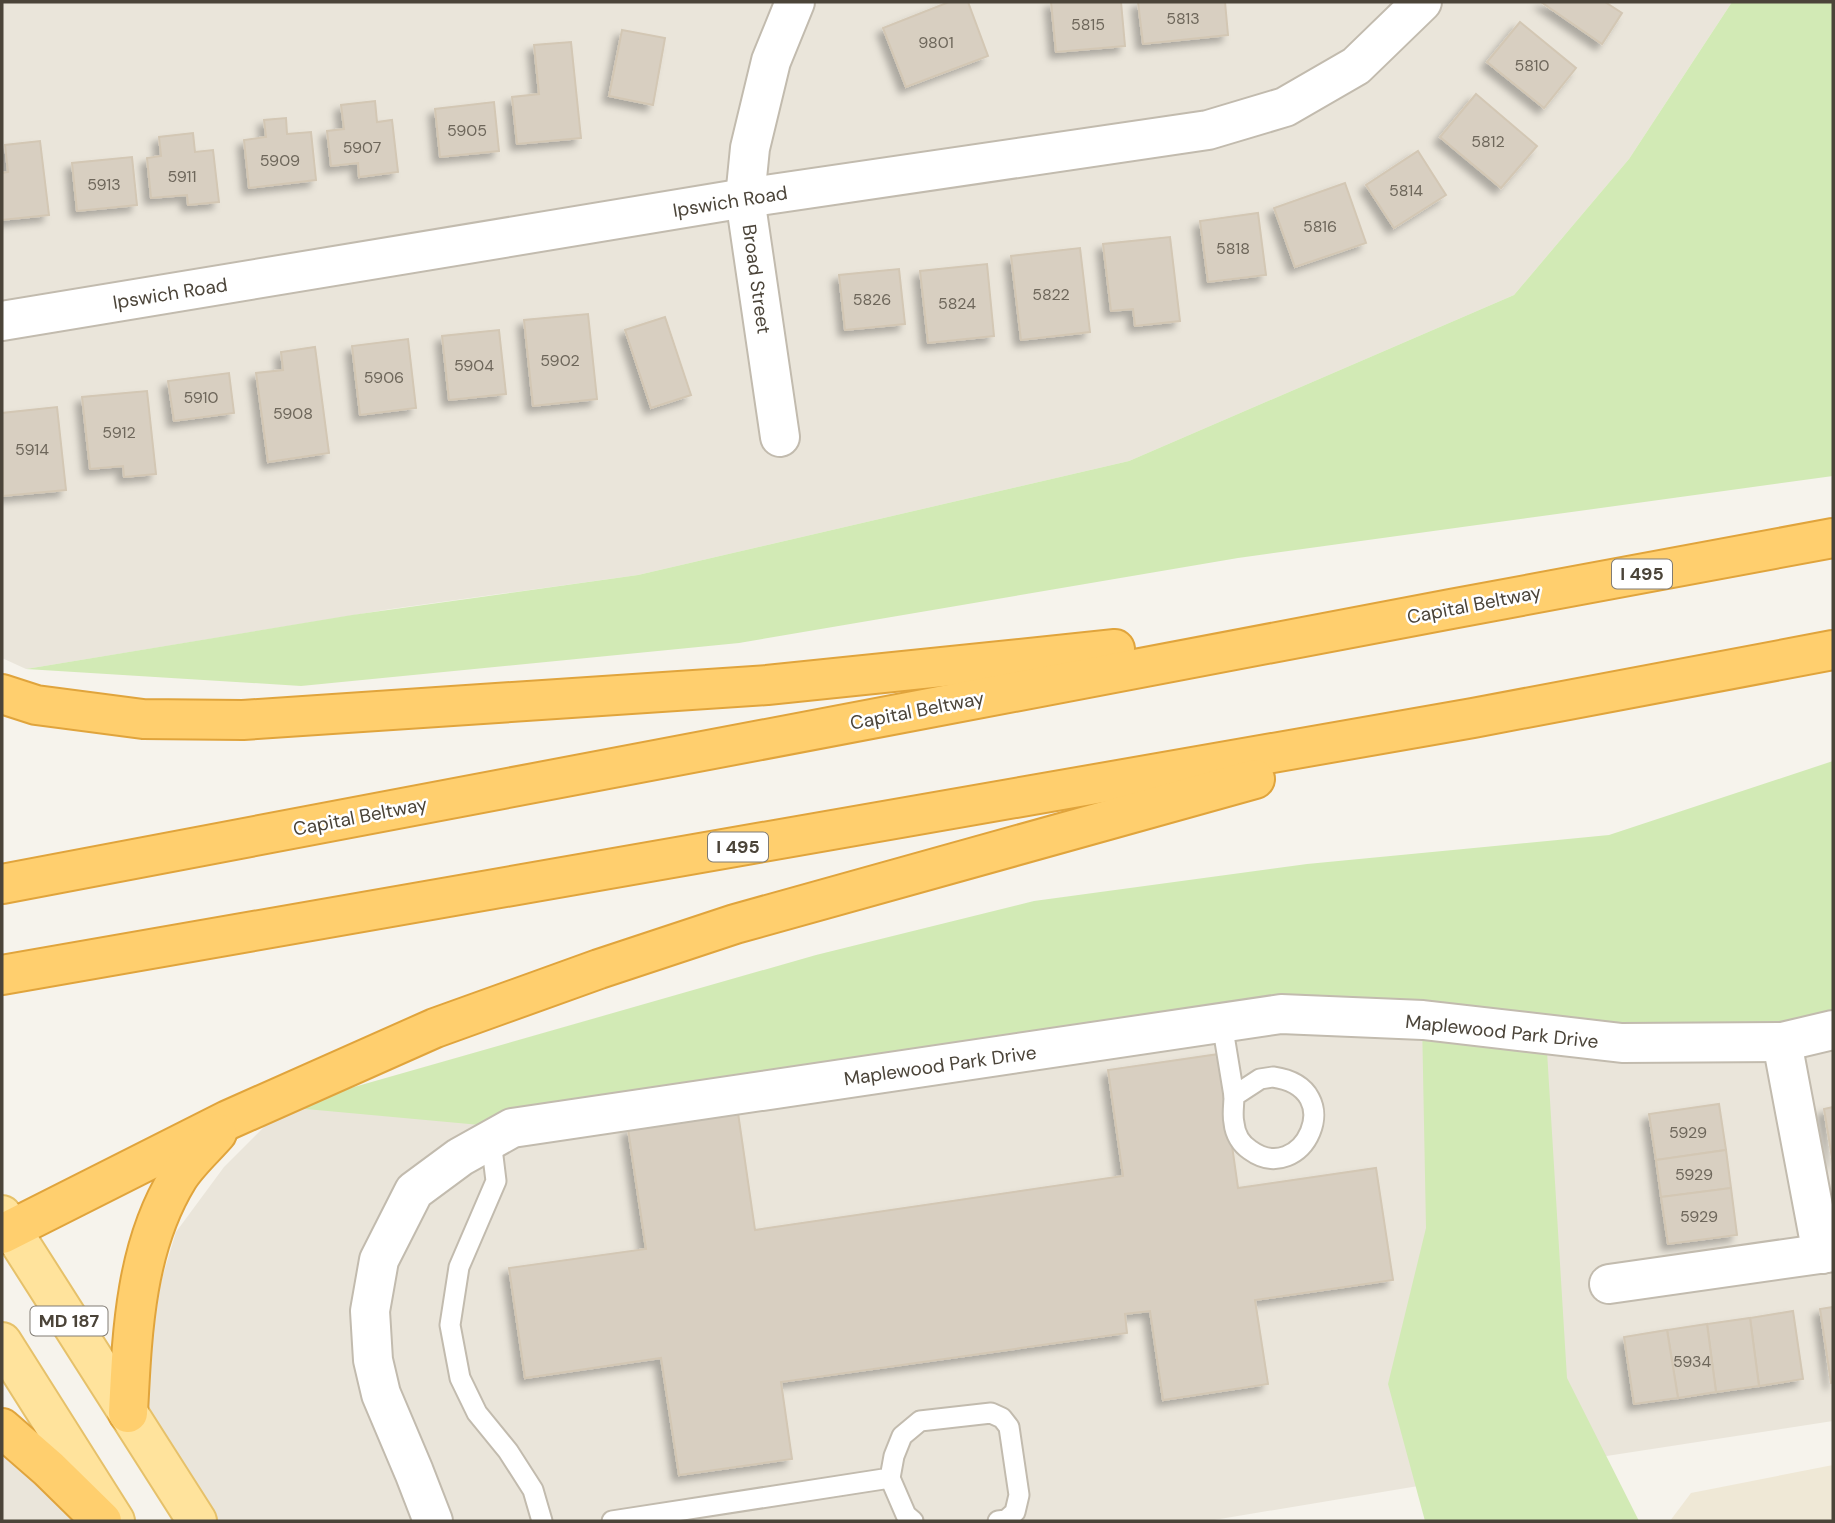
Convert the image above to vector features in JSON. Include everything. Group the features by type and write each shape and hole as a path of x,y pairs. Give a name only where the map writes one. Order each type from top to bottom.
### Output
{"highway":[{"name":"Capital Beltway","path":"2,884 1833,538"},
{"path":"2,694 36,705 143,719 243,720 794,683 1451,609"},
{"name":"I 495","path":"2,975 1473,718 1833,650"},
{"path":"5,1226 228,1121 435,1028 599,969 735,924 1473,718"},
{"path":"128,1413 132,1346 142,1267 157,1224 179,1177 228,1121"},
{"path":"2,1428 102,1521"}],"main road":[{"name":"MD 187","path":"5,1226 197,1521"},
{"name":"MD 187","path":"2,1342 115,1521"}],"street":[{"name":"Broad Street","path":"780,437 745,198 750,148 771,61 795,2"},
{"name":"Ipswich Road","path":"2,321 745,198 1208,130 1285,107 1356,66 1422,2"},
{"name":"Maplewood Park Drive","path":"433,1521 380,1395 373,1360 370,1311 379,1260 414,1191 460,1157 512,1128 1281,1014 1423,1020 1622,1044 1782,1042 1833,1030"},
{"path":"1609,1284 1828,1253 1782,1042"}],"lane":[{"path":"1222,1023 1234,1096 1233,1122 1244,1146 1269,1158 1295,1152 1306,1143 1315,1118 1313,1105 1298,1085 1286,1079 1260,1079 1234,1096"},
{"path":"491,1140 496,1181 460,1267 450,1325 460,1378 477,1413 508,1451 533,1490 542,1521"},
{"path":"913,1521 906,1515 890,1478 894,1456 902,1436 920,1421 991,1413 1002,1418 1009,1427 1019,1495 1015,1512 1006,1520 998,1521"},
{"path":"612,1521 890,1478"}],"shaded area":[{"path":"2,2 1732,2 1629,159 1514,295 1129,461 638,575 391,609 26,669 2,658"},
{"path":"1281,1014 1833,1030 1833,1421 1208,1521 197,1521 128,1413 133,1374 176,1232 224,1167 284,1107"},
{"path":"2,1428 102,1521 2,1521"},
{"path":"1833,1465 1833,1521 1670,1521 1691,1493"}],"green space":[{"path":"1732,2 1833,2 1833,476 1238,558 739,643 301,686 26,669 352,615 638,575 1129,461 1514,295 1629,159"},
{"path":"1833,761 1833,1030 1546,1035 1567,1378 1639,1521 1425,1521 1388,1384 1426,1228 1422,1020 1281,1014 512,1128 284,1107 816,955 1034,901 1307,864 1609,835"}],"building":[{"path":"949,2 968,2 988,56 906,87 883,28"},
{"path":"1051,2 1121,2 1125,46 1056,52"},
{"path":"1138,2 1225,2 1228,35 1143,44"},
{"path":"1541,2 1605,2 1622,13 1602,44"},
{"path":"1520,22 1576,68 1544,108 1487,62"},
{"path":"622,30 665,38 653,105 609,96"},
{"path":"571,42 581,138 517,144 512,97 539,94 534,45"},
{"path":"1476,94 1537,146 1501,188 1440,137"},
{"path":"375,101 377,122 392,120 398,172 359,177 358,163 331,166 327,131 344,129 341,105"},
{"path":"494,102 499,151 440,157 435,109"},
{"path":"286,118 287,134 311,132 316,180 249,188 244,140 266,137 264,120"},
{"path":"193,133 195,152 213,150 219,202 188,205 187,195 151,198 147,158 161,156 159,137"},
{"path":"40,141 49,215 2,220 2,173 8,172 5,145"},
{"path":"1418,151 1446,195 1394,228 1366,185"},
{"path":"132,157 137,205 77,211 72,163"},
{"path":"1345,183 1366,243 1295,267 1274,208"},
{"path":"1258,213 1266,275 1208,282 1200,221"},
{"path":"1170,237 1180,321 1135,326 1133,309 1111,311 1103,244"},
{"path":"1080,248 1090,332 1021,340 1011,256"},
{"path":"987,264 994,336 928,343 920,271"},
{"path":"899,269 905,324 845,330 839,275"},
{"path":"588,314 597,399 533,406 524,320"},
{"path":"665,317 691,395 651,408 625,330"},
{"path":"499,330 506,394 449,400 442,336"},
{"path":"408,339 416,408 360,415 352,346"},
{"path":"315,347 329,453 268,462 256,373 283,370 281,352"},
{"path":"229,373 234,413 174,421 168,381"},
{"path":"147,391 156,474 124,477 123,466 90,469 82,397"},
{"path":"57,407 66,490 3,496 2,413"},
{"path":"1219,1054 1238,1188 1376,1168 1393,1280 1255,1300 1268,1384 1163,1400 1150,1311 1125,1314 1127,1333 781,1382 792,1459 679,1475 661,1358 525,1378 509,1268 646,1249 628,1129 738,1113 755,1230 1123,1176 1108,1070"},
{"path":"1719,1104 1726,1150 1656,1160 1649,1114"},
{"path":"1833,1107 1833,1164 1824,1109"},
{"path":"1726,1150 1731,1188 1661,1197 1656,1160"},
{"path":"1731,1188 1737,1235 1668,1244 1661,1197"},
{"path":"1833,1307 1833,1382 1831,1383 1820,1309"},
{"path":"1793,1311 1803,1379 1759,1386 1750,1318"},
{"path":"1750,1318 1759,1386 1716,1392 1707,1324"},
{"path":"1707,1324 1716,1392 1678,1398 1667,1330"},
{"path":"1667,1330 1678,1398 1634,1404 1624,1337"}]}
